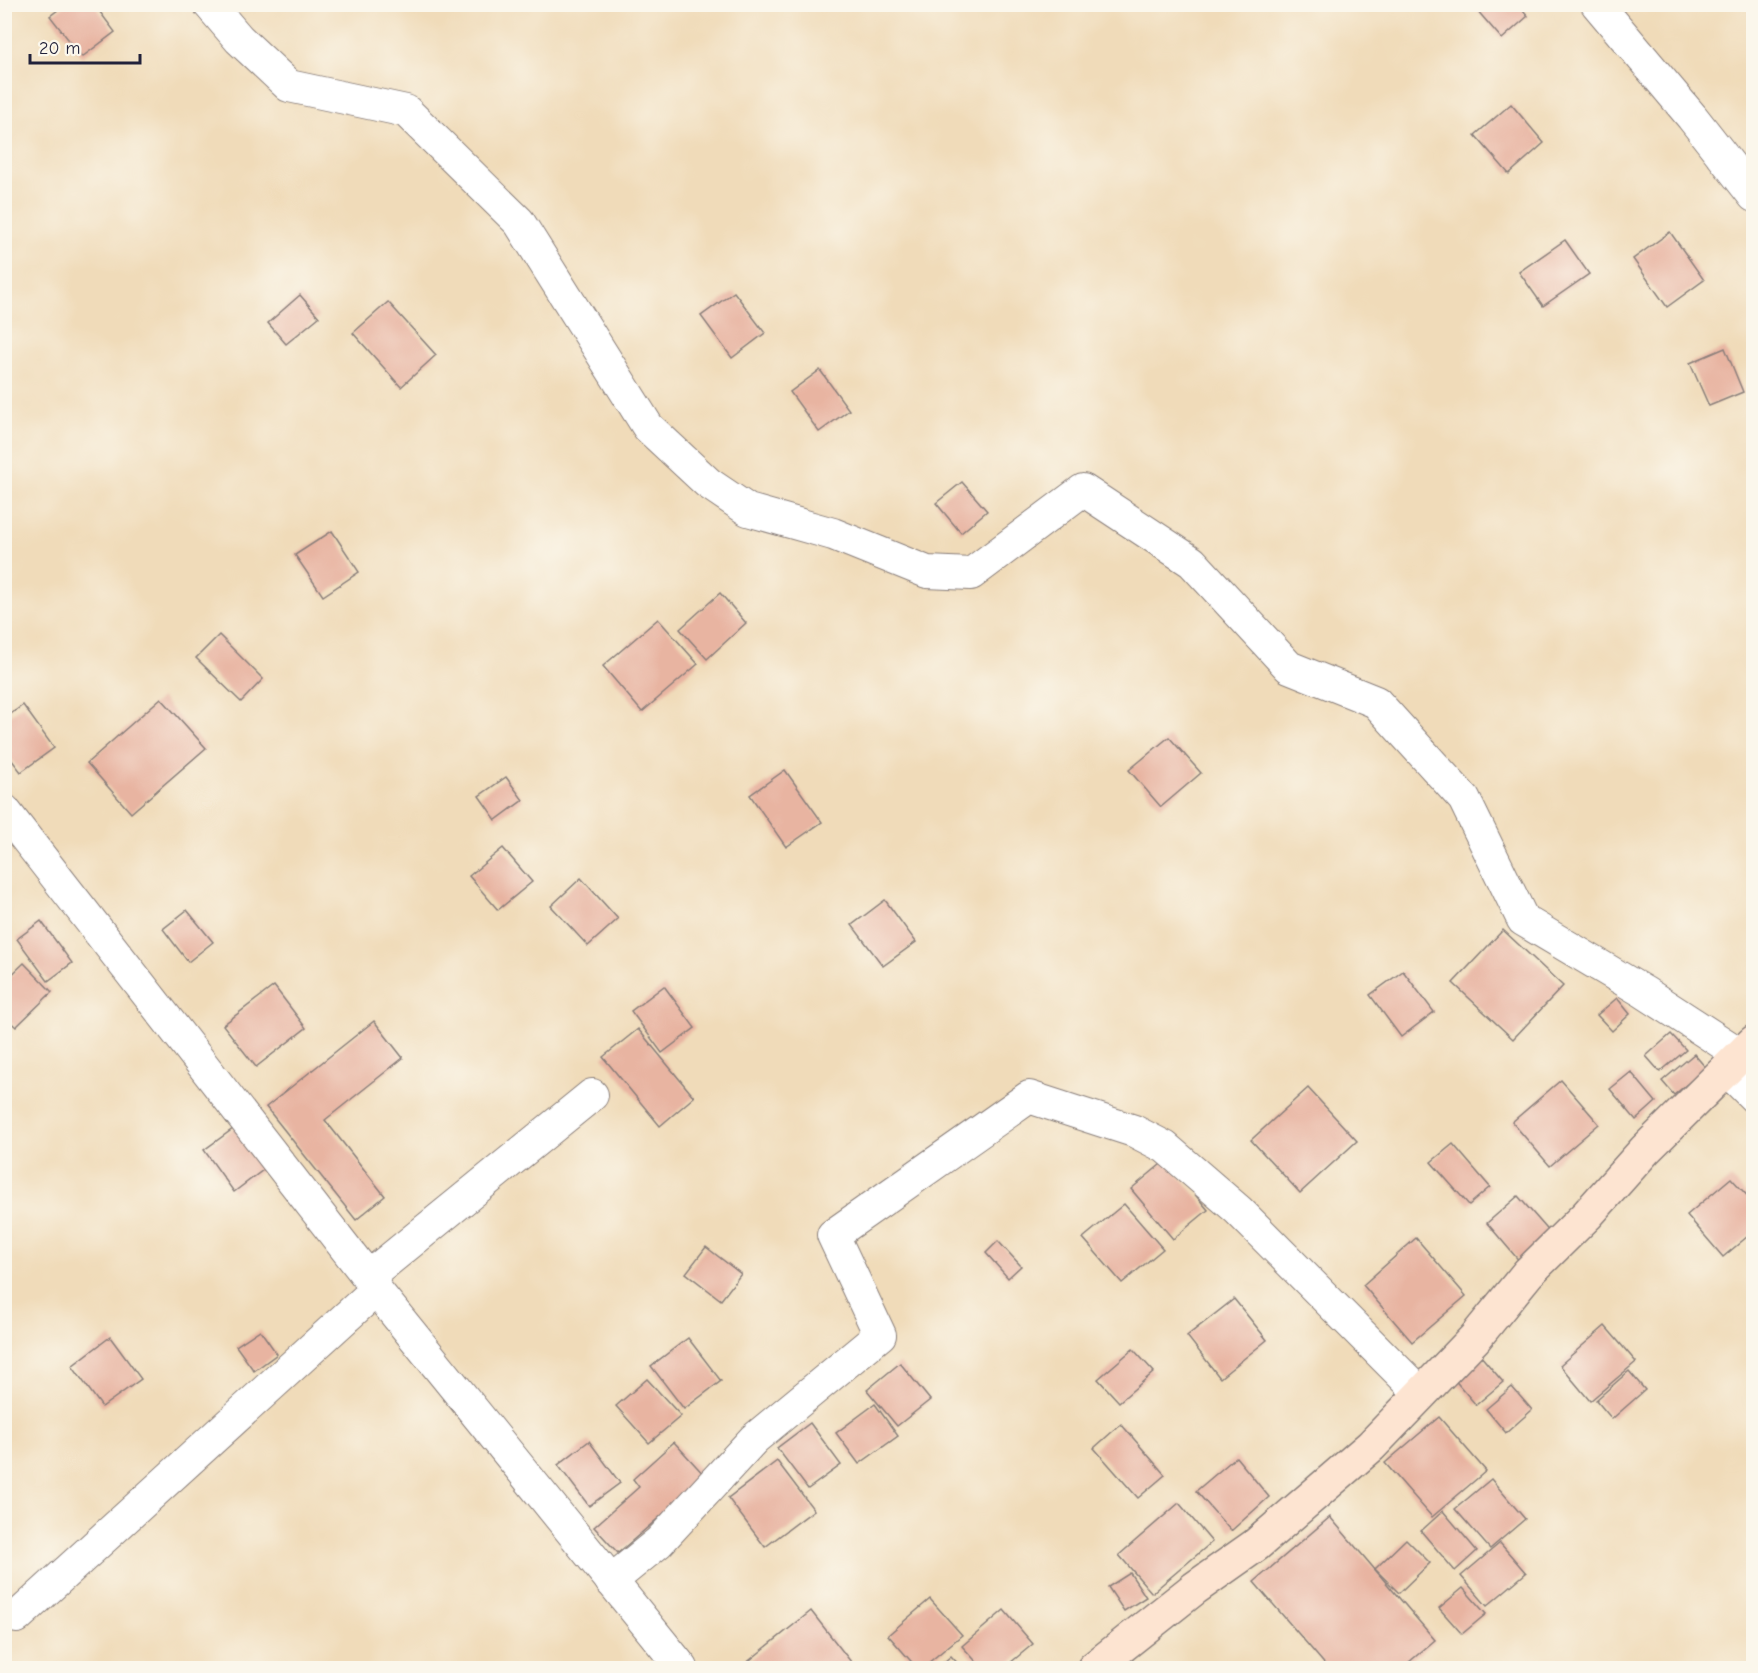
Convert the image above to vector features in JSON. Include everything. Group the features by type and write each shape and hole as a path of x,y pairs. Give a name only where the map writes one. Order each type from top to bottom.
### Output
{"street":[{"path":"209,4 239,39 289,86 406,111 519,222 648,427 708,483 748,510 833,534 927,572 971,574 1083,490 1192,562 1288,668 1376,702 1464,799 1523,920 1644,992 1740,1055 1754,1097"},
{"path":"1597,4 1692,117 1754,196"},
{"path":"4,810 372,1284 682,1668"},
{"path":"1100,1667 1195,1588 1256,1545 1293,1515 1371,1446 1475,1338 1528,1273 1587,1215 1645,1150 1740,1055"},
{"path":"17,1617 372,1284 592,1095"},
{"path":"611,1581 659,1542 754,1439 880,1335 833,1235 1029,1096 1134,1131 1165,1148 1245,1216 1421,1395"}],"building":[{"path":"66,4 94,4 115,32 82,57 50,16"},
{"path":"1481,4 1518,4 1528,16 1502,39 1476,9"},
{"path":"1511,104 1544,143 1509,174 1475,135"},
{"path":"1670,232 1704,280 1667,307 1633,259"},
{"path":"1565,240 1589,274 1543,306 1519,272"},
{"path":"734,292 765,333 732,358 701,316"},
{"path":"300,295 319,317 286,344 268,323"},
{"path":"388,302 436,355 401,387 353,333"},
{"path":"1725,348 1743,392 1709,406 1690,363"},
{"path":"820,370 849,410 819,432 790,392"},
{"path":"962,482 987,511 961,533 936,503"},
{"path":"332,531 359,572 323,596 295,555"},
{"path":"720,593 746,623 707,659 680,629"},
{"path":"658,619 698,664 642,712 603,666"},
{"path":"219,635 263,679 241,702 196,658"},
{"path":"161,698 206,748 131,813 87,763"},
{"path":"23,705 54,748 21,772 4,750 4,719"},
{"path":"1169,737 1201,773 1161,807 1129,770"},
{"path":"785,770 822,822 786,847 750,795"},
{"path":"506,777 523,800 496,820 479,796"},
{"path":"503,848 532,882 498,910 469,876"},
{"path":"581,878 618,919 588,946 551,906"},
{"path":"885,900 916,942 883,966 852,925"},
{"path":"187,910 213,942 188,962 163,929"},
{"path":"41,921 72,963 48,981 17,939"},
{"path":"1503,930 1563,986 1513,1039 1453,983"},
{"path":"24,963 52,992 16,1027 4,1016 4,982"},
{"path":"1403,971 1434,1012 1401,1037 1370,995"},
{"path":"274,986 306,1028 256,1067 223,1025"},
{"path":"664,986 695,1028 662,1053 631,1011"},
{"path":"1617,998 1630,1014 1612,1031 1597,1015"},
{"path":"374,1021 403,1058 325,1120 385,1196 356,1220 266,1107"},
{"path":"638,1029 694,1097 660,1126 603,1057"},
{"path":"1671,1034 1686,1050 1660,1072 1646,1056"},
{"path":"1694,1054 1706,1068 1674,1095 1662,1081"},
{"path":"1631,1072 1656,1102 1636,1120 1610,1089"},
{"path":"1561,1080 1599,1124 1550,1166 1512,1122"},
{"path":"1308,1088 1357,1141 1300,1193 1251,1140"},
{"path":"237,1126 267,1167 234,1192 204,1150"},
{"path":"1453,1144 1490,1187 1469,1205 1431,1162"},
{"path":"1166,1160 1208,1210 1173,1239 1131,1189"},
{"path":"1731,1178 1754,1203 1754,1231 1723,1257 1687,1215"},
{"path":"1518,1196 1553,1236 1521,1263 1487,1223"},
{"path":"1124,1204 1163,1249 1122,1283 1083,1238"},
{"path":"1416,1238 1466,1296 1412,1342 1363,1285"},
{"path":"998,1241 1021,1266 1008,1278 986,1253"},
{"path":"706,1247 741,1274 721,1300 686,1273"},
{"path":"1234,1299 1267,1340 1220,1378 1187,1336"},
{"path":"1605,1326 1636,1362 1590,1401 1560,1365"},
{"path":"260,1330 277,1354 254,1371 236,1346"},
{"path":"110,1337 141,1379 102,1407 72,1366"},
{"path":"688,1338 721,1381 684,1409 651,1366"},
{"path":"1133,1349 1154,1372 1119,1402 1098,1379"},
{"path":"1480,1355 1503,1382 1476,1405 1453,1378"},
{"path":"900,1363 930,1400 897,1426 867,1390"},
{"path":"1629,1371 1645,1390 1612,1419 1596,1400"},
{"path":"647,1379 681,1416 649,1443 616,1406"},
{"path":"1512,1387 1532,1410 1506,1433 1486,1409"},
{"path":"875,1404 898,1436 859,1464 836,1433"},
{"path":"1439,1417 1486,1471 1432,1517 1385,1463"},
{"path":"810,1423 841,1465 808,1489 777,1448"},
{"path":"1121,1424 1165,1475 1138,1498 1094,1448"},
{"path":"589,1441 620,1483 589,1506 558,1465"},
{"path":"674,1442 706,1477 618,1553 594,1527 639,1487 633,1479"},
{"path":"1236,1457 1269,1497 1231,1531 1196,1491"},
{"path":"777,1461 814,1510 765,1547 728,1498"},
{"path":"1491,1479 1525,1519 1490,1549 1455,1509"},
{"path":"1179,1503 1212,1542 1152,1593 1119,1555"},
{"path":"1443,1511 1477,1551 1455,1571 1421,1531"},
{"path":"1330,1517 1435,1640 1402,1668 1328,1668 1254,1582"},
{"path":"1406,1539 1430,1563 1399,1593 1375,1569"},
{"path":"1500,1543 1526,1573 1487,1606 1461,1576"},
{"path":"1130,1573 1146,1597 1124,1611 1108,1587"},
{"path":"1463,1588 1486,1614 1462,1634 1439,1608"},
{"path":"930,1599 962,1635 922,1668 917,1668 888,1635"},
{"path":"1004,1610 1033,1644 1004,1668 982,1668 962,1646"},
{"path":"811,1611 855,1667 740,1668"},
{"path":"951,1656 962,1668 937,1668"}]}
